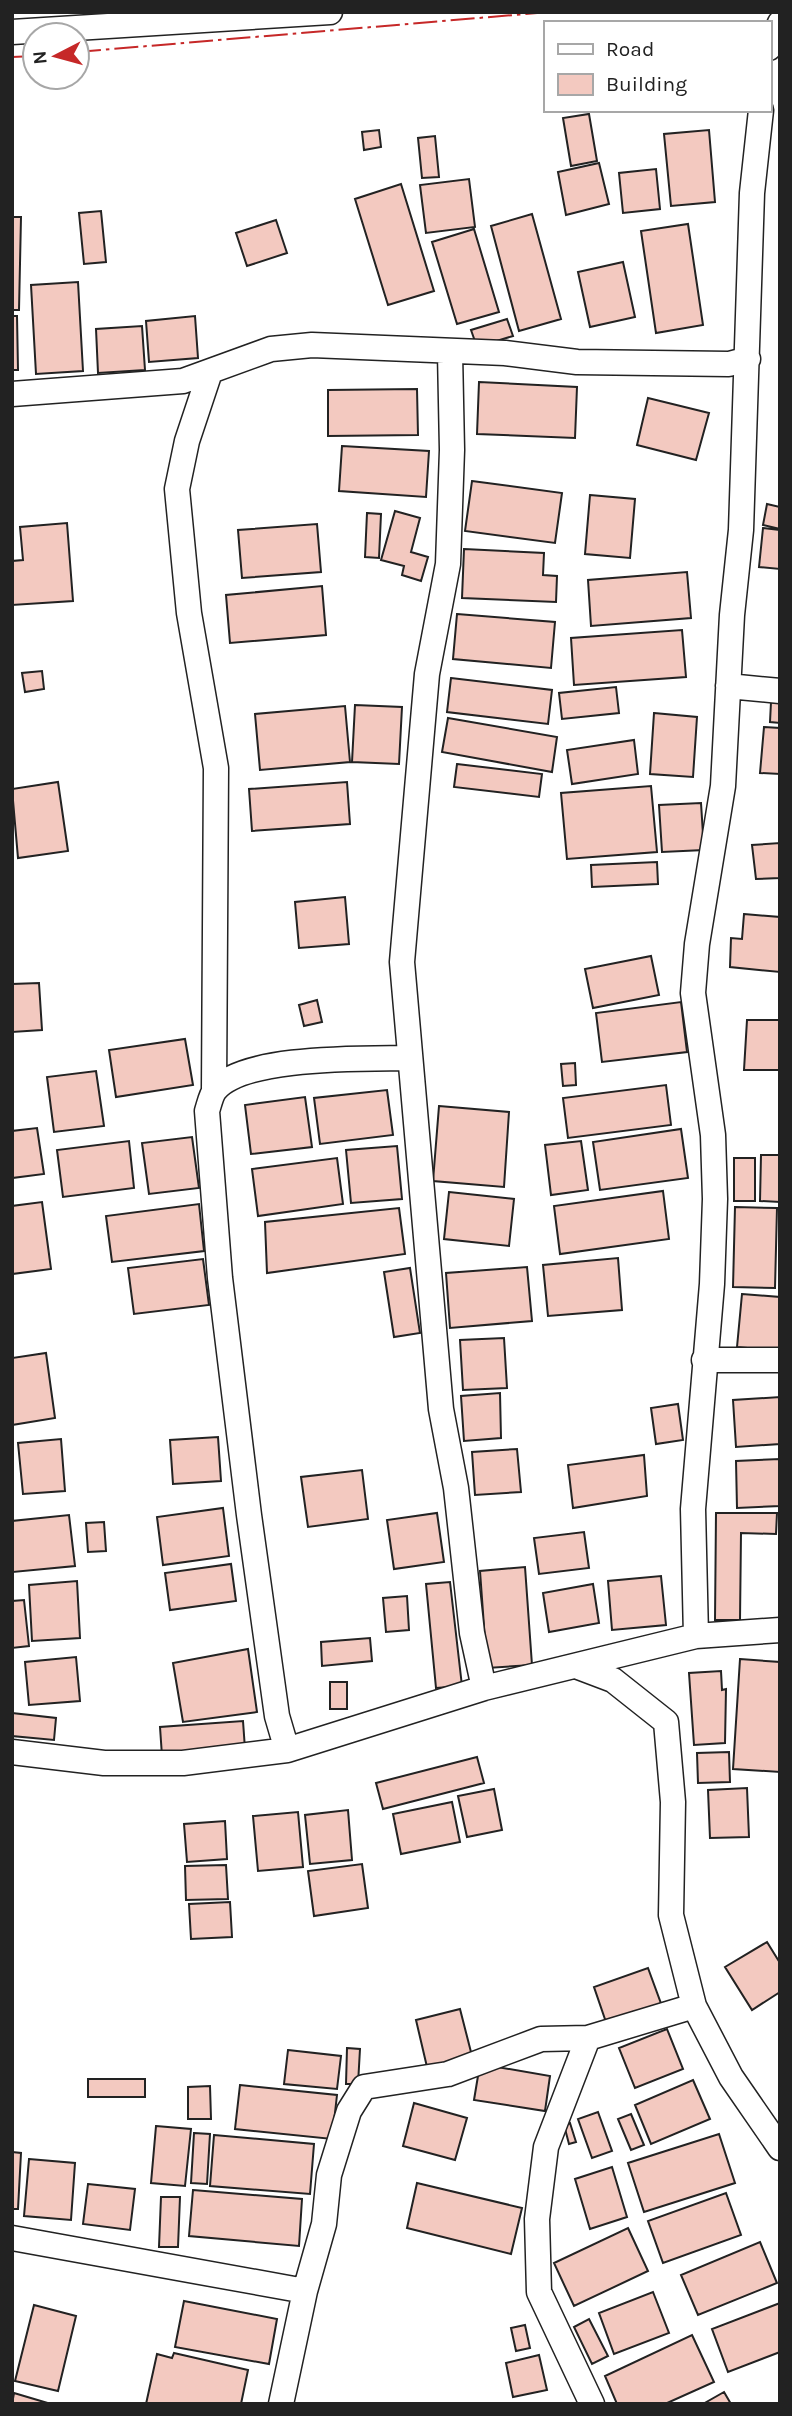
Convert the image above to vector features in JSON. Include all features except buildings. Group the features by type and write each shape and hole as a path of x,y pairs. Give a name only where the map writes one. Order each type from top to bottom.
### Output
{"street":[{"path":"12,32 330,12"},
{"path":"771,43 780,23"},
{"path":"695,1636 693,1509 713,1260 713,1135 693,993 697,944 723,786 741,530 742,367 752,193 761,112"},
{"path":"12,394 183,382 271,349 312,345 427,349 450,353 505,353 577,362 742,367"},
{"path":"450,353 452,450 448,564 427,674 402,962 441,1409 456,1488 472,1633 484,1688"},
{"path":"210,372 187,441 177,489 189,613 216,768 214,1091 207,1111 207,1132 220,1278 254,1555 277,1716 287,1750"},
{"path":"728,686 780,691"},
{"path":"214,1091 236,1074 298,1062 410,1058"},
{"path":"704,1360 780,1360"},
{"path":"12,1752 104,1763 170,1763 287,1750 484,1688 695,1636 780,1630"},
{"path":"576,1666 614,1680 666,1722 673,1802 671,1915 694,2006 731,2077 780,2148"},
{"path":"281,2404 305,2291 324,2224 329,2175 349,2111 365,2087 448,2074 541,2039 588,2038 694,2006"},
{"path":"588,2038 546,2147 537,2219 538,2292 592,2404"},
{"path":"12,2238 305,2291"}],"power":[{"path":"91,51 549,12"},
{"path":"12,57 21,57"}]}
